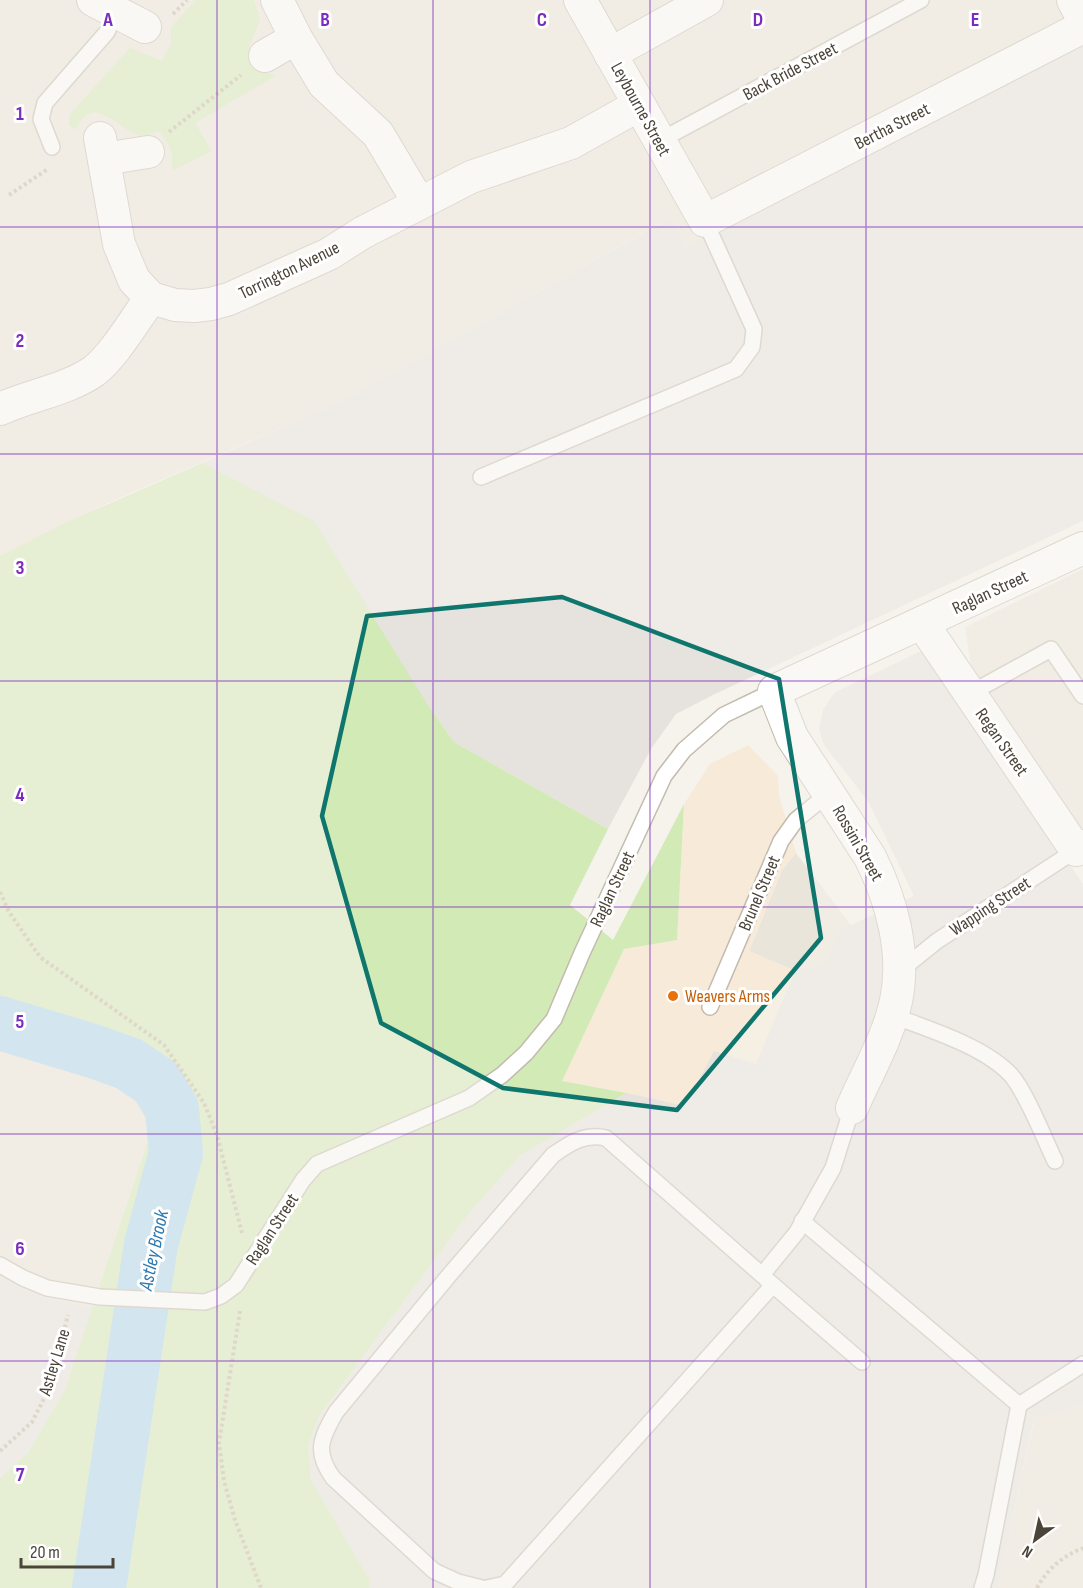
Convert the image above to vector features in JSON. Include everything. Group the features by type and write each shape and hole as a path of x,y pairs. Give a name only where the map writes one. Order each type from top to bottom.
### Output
{"street":[{"path":"277,0 296,38 331,92 378,134 419,203"},
{"name":"Leybourne Street","path":"580,0 704,220"},
{"path":"610,54 707,0"},
{"path":"1073,0 1083,19"},
{"path":"105,6 145,27"},
{"name":"Bertha Street","path":"704,220 1083,27"},
{"path":"265,56 296,38"},
{"name":"Torrington Avenue","path":"151,298 175,305 194,306 229,299 329,254 362,233 419,203 494,168 571,143 639,105"},
{"path":"0,409 21,399 64,386 93,372 105,362 151,298 134,280 119,244 102,149 148,152"},
{"name":"Raglan Street","path":"774,691 1083,548"},
{"name":"Regan Street","path":"922,623 969,694 1081,852"},
{"name":"Rossini Street","path":"774,691 792,737 880,876 892,917 900,970 891,1015 852,1108"}],"lane":[{"name":"Back Bride Street","path":"659,141 921,0"},
{"path":"52,147 41,119 45,103 107,32 105,6"},
{"path":"481,477 736,369 753,347 754,328 704,220"},
{"path":"969,694 1051,649 1083,696"},
{"name":"Raglan Street","path":"74,1294 205,1302 221,1296 236,1285 303,1180 317,1164 469,1098 502,1075 526,1053 554,1019 664,776 684,750 724,715 774,691"},
{"name":"Brunel Street","path":"710,1007 781,841 796,820 828,794"},
{"name":"Wapping Street","path":"900,970 937,941 1081,852"},
{"path":"891,1015 952,1038 990,1058 1011,1075 1021,1090 1055,1161"},
{"path":"487,1588 505,1584 767,1280 833,1168 852,1108"},
{"path":"482,1588 458,1582 435,1571 333,1478 323,1464 321,1447 325,1430 336,1412 553,1155 572,1142 593,1135 606,1138 862,1362"},
{"path":"802,1221 1019,1405"},
{"path":"0,1265 47,1288 74,1294"},
{"path":"981,1588 987,1575 1019,1405 1083,1364"}],"path":[{"path":"148,152 265,56"},
{"path":"9,195 50,168 52,147"},
{"path":"0,892 9,912 40,957 164,1045 204,1103 217,1135 249,1264 219,1443 227,1491 235,1520 261,1588"},
{"name":"Astley Lane","path":"0,1451 32,1422 49,1389 74,1294"},
{"path":"1037,1588 1043,1577 1054,1566 1070,1553 1083,1548"}],"highlighted area":[{"path":"562,597 779,679 821,938 677,1110 503,1088 381,1023 322,816 367,616"}],"shaded area":[{"path":"0,0 1083,0 1083,41 685,249 668,219 340,402 108,503 0,556"},
{"path":"1083,41 1083,521 676,714 651,749 608,829 454,742 426,702 202,463 340,402 669,219 686,248"},
{"path":"1083,569 1083,840 972,673 965,627"},
{"path":"925,649 1083,884 1083,1405 1034,1417 998,1588 369,1588 369,1579 311,1480 308,1446 319,1416 469,1213 521,1155 626,1093 685,1106 714,1051 756,1064 795,971 826,963 838,931 914,896 868,801 824,745 819,729 823,710 834,693"},
{"path":"748,745 778,776 779,795 796,853 782,870 749,951 795,971 756,1064 714,1051 685,1106 561,1082 624,949 677,940 684,804 710,764"},
{"path":"796,853 851,925 838,931 826,963 795,971 749,951 782,870"},
{"path":"0,1035 140,1080 159,1108 93,1308 37,1296 0,1278"},
{"path":"0,1278 37,1296 93,1308 65,1390 28,1453 0,1478"},
{"path":"1083,1405 1083,1588 998,1588 1035,1416"}],"green space":[{"path":"196,0 254,0 260,19 249,48 250,58 258,69 275,76 195,123 212,151 172,171 171,149 158,131 139,135 98,113 90,113 82,119 75,130 69,125 70,114 130,48 162,61 171,44 171,27"},
{"path":"202,463 314,521 426,702 454,742 608,829 570,905 613,940 684,804 677,940 624,949 562,1081 626,1093 521,1155 469,1213 319,1416 308,1446 311,1480 369,1579 369,1588 0,1588 0,1478 28,1453 65,1390 159,1108 140,1080 0,1035 0,556 65,523"}],"waterway":[{"name":"Astley Brook","path":"0,1023 129,1064 156,1082 172,1109 176,1153 151,1244 99,1588"}],"place":[{"name":"Weavers Arms","path":"673,996"}]}
